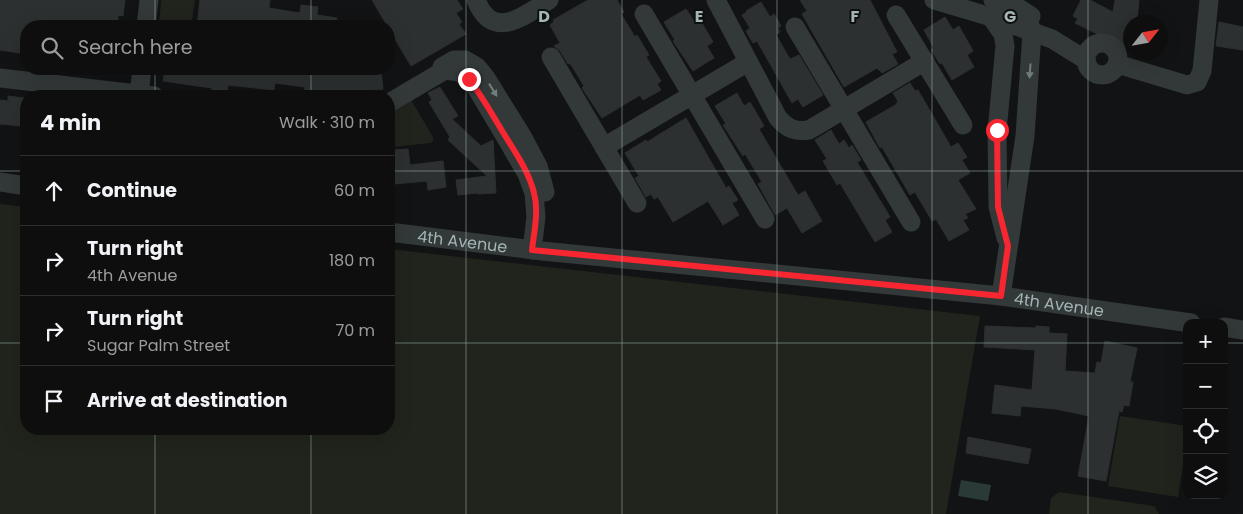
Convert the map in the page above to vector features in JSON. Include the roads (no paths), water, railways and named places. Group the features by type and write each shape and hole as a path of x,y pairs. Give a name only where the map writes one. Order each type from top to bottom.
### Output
{"street":[{"path":"147,20 149,0"},
{"path":"476,0 486,17 497,23 508,24 549,0"},
{"path":"716,0 778,118 786,127 797,131 809,130 925,61"},
{"path":"934,0 992,9 1020,9 1087,55"},
{"path":"1087,55 1096,44 1106,44 1114,50 1117,64 1187,85 1197,82 1202,71 1209,0"},
{"path":"992,9 1032,32 1087,55"},
{"path":"992,9 1003,34 1005,46 997,130 997,150 998,207 1008,246"},
{"path":"1001,296 1025,136 1032,32 1027,16 1020,9"},
{"path":"644,14 765,219"},
{"path":"896,15 963,125"},
{"path":"795,28 911,222"},
{"path":"551,57 637,203"},
{"path":"604,147 748,62"},
{"path":"395,99 445,70 459,72 469,79 477,89 527,174 534,193 537,251"},
{"path":"143,75 146,90"},
{"path":"0,78 104,90"},
{"path":"0,182 20,185"},
{"name":"4th Avenue","path":"395,233 537,251 1001,296 1183,322"},
{"path":"1228,328 1243,330"}]}
